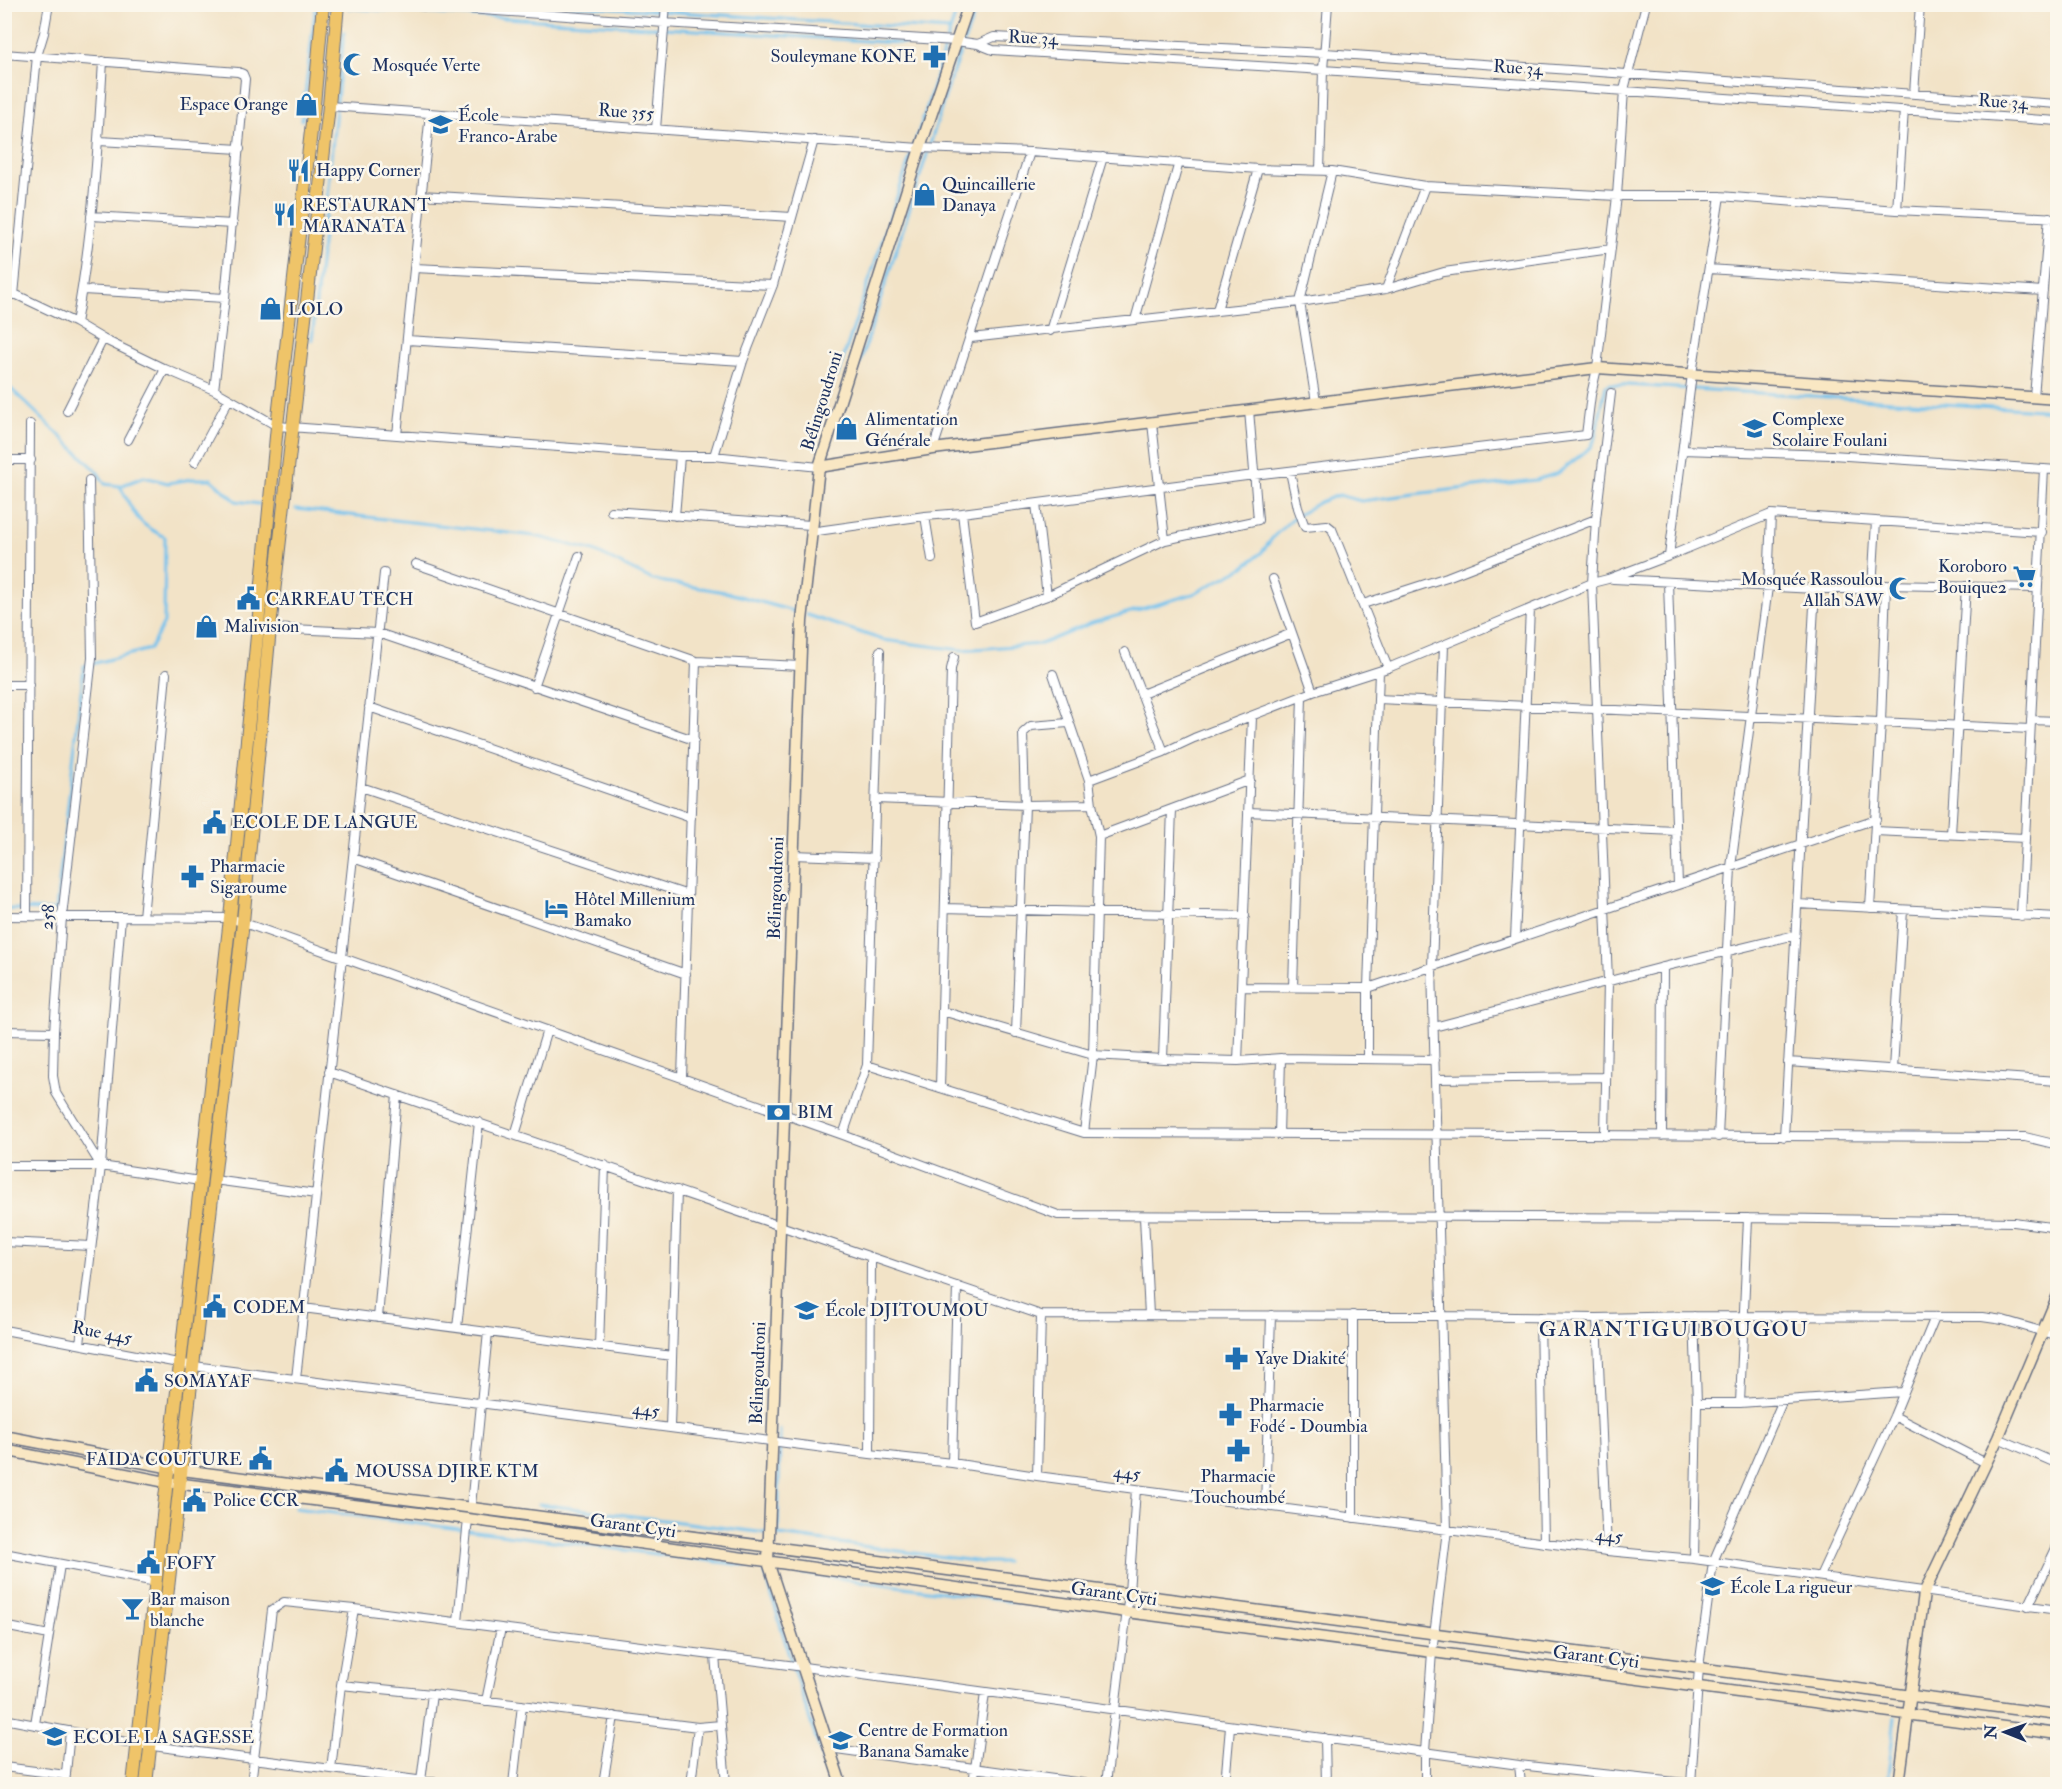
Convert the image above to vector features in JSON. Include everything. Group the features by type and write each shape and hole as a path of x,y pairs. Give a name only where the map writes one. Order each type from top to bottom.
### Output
{"main road":[{"path":"146,1785 144,1745 156,1582 230,918 277,426 314,105 323,4"},
{"path":"133,1785 144,1745 194,1366 243,922 270,628 329,106 338,4"},
{"name":"Bélingoudroni","path":"841,1785 768,1562 802,621 819,467 920,148 969,4"},
{"path":"819,467 933,449 1597,368 1691,378 2058,399"},
{"path":"1899,1785 1924,1593 1998,1438 2058,1295"},
{"name":"Garant Cyti","path":"4,1436 182,1470 2058,1715"},
{"name":"Garant Cyti","path":"4,1450 180,1484 468,1519 1127,1612 2058,1734"}],"street":[{"path":"14,295 37,57 49,4"},
{"name":"Rue 34","path":"373,4 441,6 664,23 956,41 978,44 993,51 1323,70 2058,121"},
{"path":"656,129 666,4"},
{"path":"1320,171 1323,70 1328,4"},
{"path":"611,511 811,529 962,513 1586,435 1597,368 1617,196 1624,90 1646,4"},
{"path":"1914,94 1920,4"},
{"name":"Rue 34","path":"978,44 994,37 1325,53 2058,104"},
{"path":"4,54 243,74 245,79 240,149 214,390"},
{"path":"76,323 83,290 99,141 103,61"},
{"name":"Rue 355","path":"329,106 920,148 1030,152 1258,169 1332,171 1425,186 1617,196 1720,196 1897,210 2058,218"},
{"path":"1897,210 1904,110"},
{"path":"397,435 430,113"},
{"path":"714,456 743,361 772,285 814,140"},
{"path":"99,141 240,149"},
{"path":"933,449 1030,152"},
{"path":"1050,331 1103,157"},
{"path":"1135,320 1179,162"},
{"path":"1217,310 1258,169"},
{"path":"1316,402 1300,302 1332,171"},
{"path":"1386,289 1425,186"},
{"path":"422,195 792,217"},
{"path":"1670,556 1691,378 1720,196"},
{"path":"91,216 233,224"},
{"path":"2034,397 2049,217"},
{"path":"971,338 1300,302 1386,289 1444,272 1611,249"},
{"path":"414,268 772,285"},
{"path":"1710,269 2043,291"},
{"path":"4,289 165,369 214,390 277,426 680,456 714,456 819,467"},
{"path":"83,290 225,298"},
{"path":"67,411 103,339"},
{"path":"407,340 743,361"},
{"path":"128,440 165,369"},
{"path":"1605,1136 1608,981 1592,583 1596,519 1611,393"},
{"path":"195,462 229,399"},
{"path":"962,513 975,622 1047,596 1165,540 1258,520 1249,410"},
{"path":"1152,423 1165,540"},
{"path":"27,916 30,424"},
{"path":"1683,450 1832,455 2058,470"},
{"path":"675,516 680,456"},
{"path":"4,460 31,460"},
{"path":"2021,916 2044,469"},
{"path":"1290,472 1305,527 1327,525 1332,529 1388,668"},
{"name":"258","path":"89,480 92,658 62,917 53,1076 56,1093 100,1166"},
{"path":"1036,504 1047,596"},
{"path":"1089,780 1302,696 1388,668 1592,583 1670,556 1771,514 2042,532"},
{"path":"1718,1137 1731,867 1768,587 1771,514"},
{"path":"925,516 932,559"},
{"path":"1363,604 1446,577 1596,519"},
{"path":"1872,589 1876,521"},
{"path":"534,687 579,556"},
{"path":"416,564 696,662 800,666"},
{"path":"296,1379 384,573"},
{"path":"1273,579 1313,692"},
{"path":"1608,579 1815,589 1872,589 1886,585 2037,588"},
{"path":"1668,582 1678,885"},
{"path":"1870,908 1886,585"},
{"path":"1951,834 1965,586"},
{"path":"1784,1137 1815,589"},
{"path":"1515,939 1530,609"},
{"path":"270,628 378,633 694,740"},
{"path":"1142,694 1292,633"},
{"path":"1425,1785 1432,1652 1447,1530 1432,967 1444,645"},
{"path":"843,1135 867,1065 875,858 879,651"},
{"path":"1125,652 1164,752"},
{"path":"940,1089 951,669 954,657"},
{"path":"682,1078 696,662"},
{"path":"1368,1059 1368,988 1379,671"},
{"path":"142,917 166,674"},
{"path":"1053,674 1089,780 1099,836 1093,1055 1084,1133"},
{"path":"4,685 29,685"},
{"path":"1293,987 1302,696"},
{"path":"1378,699 2030,729"},
{"path":"369,707 691,818"},
{"path":"1238,1061 1252,717"},
{"path":"2031,720 2058,721"},
{"path":"1016,1033 1025,805 1023,733 1031,726 1068,723"},
{"path":"1099,836 1250,780"},
{"path":"361,787 688,895"},
{"path":"876,799 1025,805 1092,804"},
{"path":"1163,1059 1172,809"},
{"path":"1248,812 1676,831"},
{"path":"1242,987 1368,988 1876,819"},
{"path":"1875,831 2025,837"},
{"path":"793,855 875,858"},
{"path":"353,858 686,974"},
{"path":"1797,904 2058,918"},
{"path":"945,908 1245,916"},
{"path":"1893,1069 1903,910"},
{"path":"4,916 230,918 843,1135 1058,1215 1748,1218 2014,1222 2058,1228"},
{"path":"80,1344 100,1166 121,917"},
{"path":"1434,1027 1795,935"},
{"path":"1662,1136 1663,967"},
{"path":"942,1011 1093,1055 1238,1061 1281,1058 1435,1060"},
{"path":"515,1135 547,1030"},
{"path":"4,1031 54,1032"},
{"path":"1279,1135 1281,1058"},
{"path":"1788,1062 2058,1081"},
{"path":"867,1065 1084,1133 2025,1137 2058,1145"},
{"path":"329,1072 1041,1315 1597,1318 1982,1317 2003,1320 2058,1336"},
{"path":"1435,1079 1606,1077"},
{"path":"378,1318 397,1095"},
{"path":"457,1328 479,1122"},
{"path":"4,1166 100,1166 200,1181"},
{"path":"599,1347 605,1166"},
{"path":"214,1180 316,1194"},
{"path":"670,1428 677,1190"},
{"path":"1144,1217 1149,1315"},
{"path":"1740,1403 1748,1218"},
{"path":"4,1242 91,1246"},
{"path":"870,1454 871,1257"},
{"path":"952,1463 957,1286"},
{"path":"303,1308 672,1356"},
{"path":"1037,1476 1041,1315"},
{"path":"1265,1506 1271,1315"},
{"path":"1353,1315 1353,1518"},
{"path":"1694,1316 1697,1403 1694,1559"},
{"path":"1540,1317 1544,1543"},
{"path":"1821,1576 1894,1416 1935,1317"},
{"path":"1597,1318 1607,1551"},
{"name":"Rue 445","path":"4,1330 194,1366"},
{"path":"471,1506 488,1332"},
{"name":"445","path":"194,1366 772,1442 952,1463 1544,1543 1694,1559 2058,1610"},
{"path":"1697,1403 1740,1403 1903,1392"},
{"path":"251,1785 272,1610 284,1602 804,1667 1519,1766 1692,1784 1697,1687 1713,1562 1783,1400"},
{"path":"1894,1416 1986,1462"},
{"path":"1998,1438 2058,1464"},
{"path":"1106,1785 1129,1593 1136,1489"},
{"path":"458,1622 468,1519"},
{"path":"2028,1607 2058,1544"},
{"path":"4,1553 156,1582"},
{"path":"34,1724 60,1565"},
{"path":"331,1769 341,1685 354,1609"},
{"path":"4,1626 49,1635"},
{"path":"486,1701 501,1628"},
{"path":"715,1656 726,1785"},
{"path":"341,1685 698,1727 721,1725"},
{"path":"973,1785 985,1693"},
{"path":"421,1781 432,1694"},
{"path":"513,1785 522,1705"},
{"path":"603,1785 614,1716"},
{"path":"4,1719 144,1745 331,1769 382,1780 421,1781 448,1785"},
{"path":"691,1785 698,1727"},
{"path":"1225,1785 1230,1727"},
{"path":"65,1785 70,1731"},
{"path":"1325,1738 1326,1785"},
{"path":"829,1748 1090,1785"},
{"path":"1519,1766 1521,1785"},
{"path":"4,1767 66,1775"}],"waterway":[{"path":"297,4 316,5"},
{"path":"302,120 316,4"},
{"path":"555,4 950,30"},
{"path":"947,40 959,4"},
{"path":"929,148 951,77 978,4"},
{"path":"349,8 945,46"},
{"path":"312,340 344,32"},
{"path":"837,377 927,107 945,46"},
{"path":"860,363 928,151"},
{"path":"4,382 96,470 105,484 120,486 144,477 168,483 211,479 236,501 259,504"},
{"path":"1415,494 1536,480 1558,473 1591,447 1606,386 1610,384 2058,411"},
{"path":"4,909 56,910 84,666 150,649 164,623 165,537 137,517 120,486"},
{"path":"807,615 883,640 961,650 1041,644 1092,623 1193,594 1244,567 1262,552 1274,536 1293,518 1320,502 1339,495 1361,501 1415,494"},
{"path":"296,509 535,536 594,551 653,580 725,592 800,613"},
{"path":"778,1535 780,1430"},
{"path":"539,1504 766,1533"},
{"path":"295,1508 766,1568"},
{"path":"772,1534 982,1562 1005,1562"},
{"path":"764,1568 793,1668 831,1784"},
{"path":"772,1569 1023,1603"},
{"path":"1887,1784 1895,1717"}],"place":[{"name":"Souleymane KONE","path":"934,56"},
{"name":"Mosquée Verte","path":"354,65"},
{"name":"Espace Orange","path":"306,104"},
{"name":"École Franco-Arabe","path":"440,125"},
{"name":"Happy Corner","path":"298,170"},
{"name":"Quincaillerie Danaya","path":"924,194"},
{"name":"RESTAURANT MARANATA","path":"284,215"},
{"name":"LOLO","path":"270,309"},
{"name":"Alimentation Générale","path":"847,429"},
{"name":"Complexe Scolaire Foulani","path":"1754,429"},
{"name":"Koroboro Bouique2","path":"2025,576"},
{"name":"Mosquée Rassoulou Allah SAW","path":"1901,589"},
{"name":"CARREAU TECH","path":"248,599"},
{"name":"Malivision","path":"206,626"},
{"name":"ECOLE DE LANGUE","path":"214,822"},
{"name":"Pharmacie Sigaroume","path":"192,876"},
{"name":"Hôtel Millenium Bamako","path":"556,909"},
{"name":"BIM","path":"779,1112"},
{"name":"CODEM","path":"215,1307"},
{"name":"École DJITOUMOU","path":"807,1310"},
{"name":"Yaye Diakité","path":"1237,1358"},
{"name":"SOMAYAF","path":"146,1381"},
{"name":"Pharmacie Fodé - Doumbia","path":"1231,1415"},
{"name":"Pharmacie Touchoumbé","path":"1238,1450"},
{"name":"FAIDA COUTURE","path":"260,1459"},
{"name":"MOUSSA DJIRE KTM","path":"337,1471"},
{"name":"Police CCR","path":"195,1500"},
{"name":"FOFY","path":"148,1563"},
{"name":"École La rigueur","path":"1712,1587"},
{"name":"Bar maison blanche","path":"132,1609"},
{"name":"ECOLE LA SAGESSE","path":"55,1737"},
{"name":"Centre de Formation Banana Samake","path":"840,1740"}],"district":[{"name":"GARANTIGUIBOUGOU","path":"1674,1329"}]}
